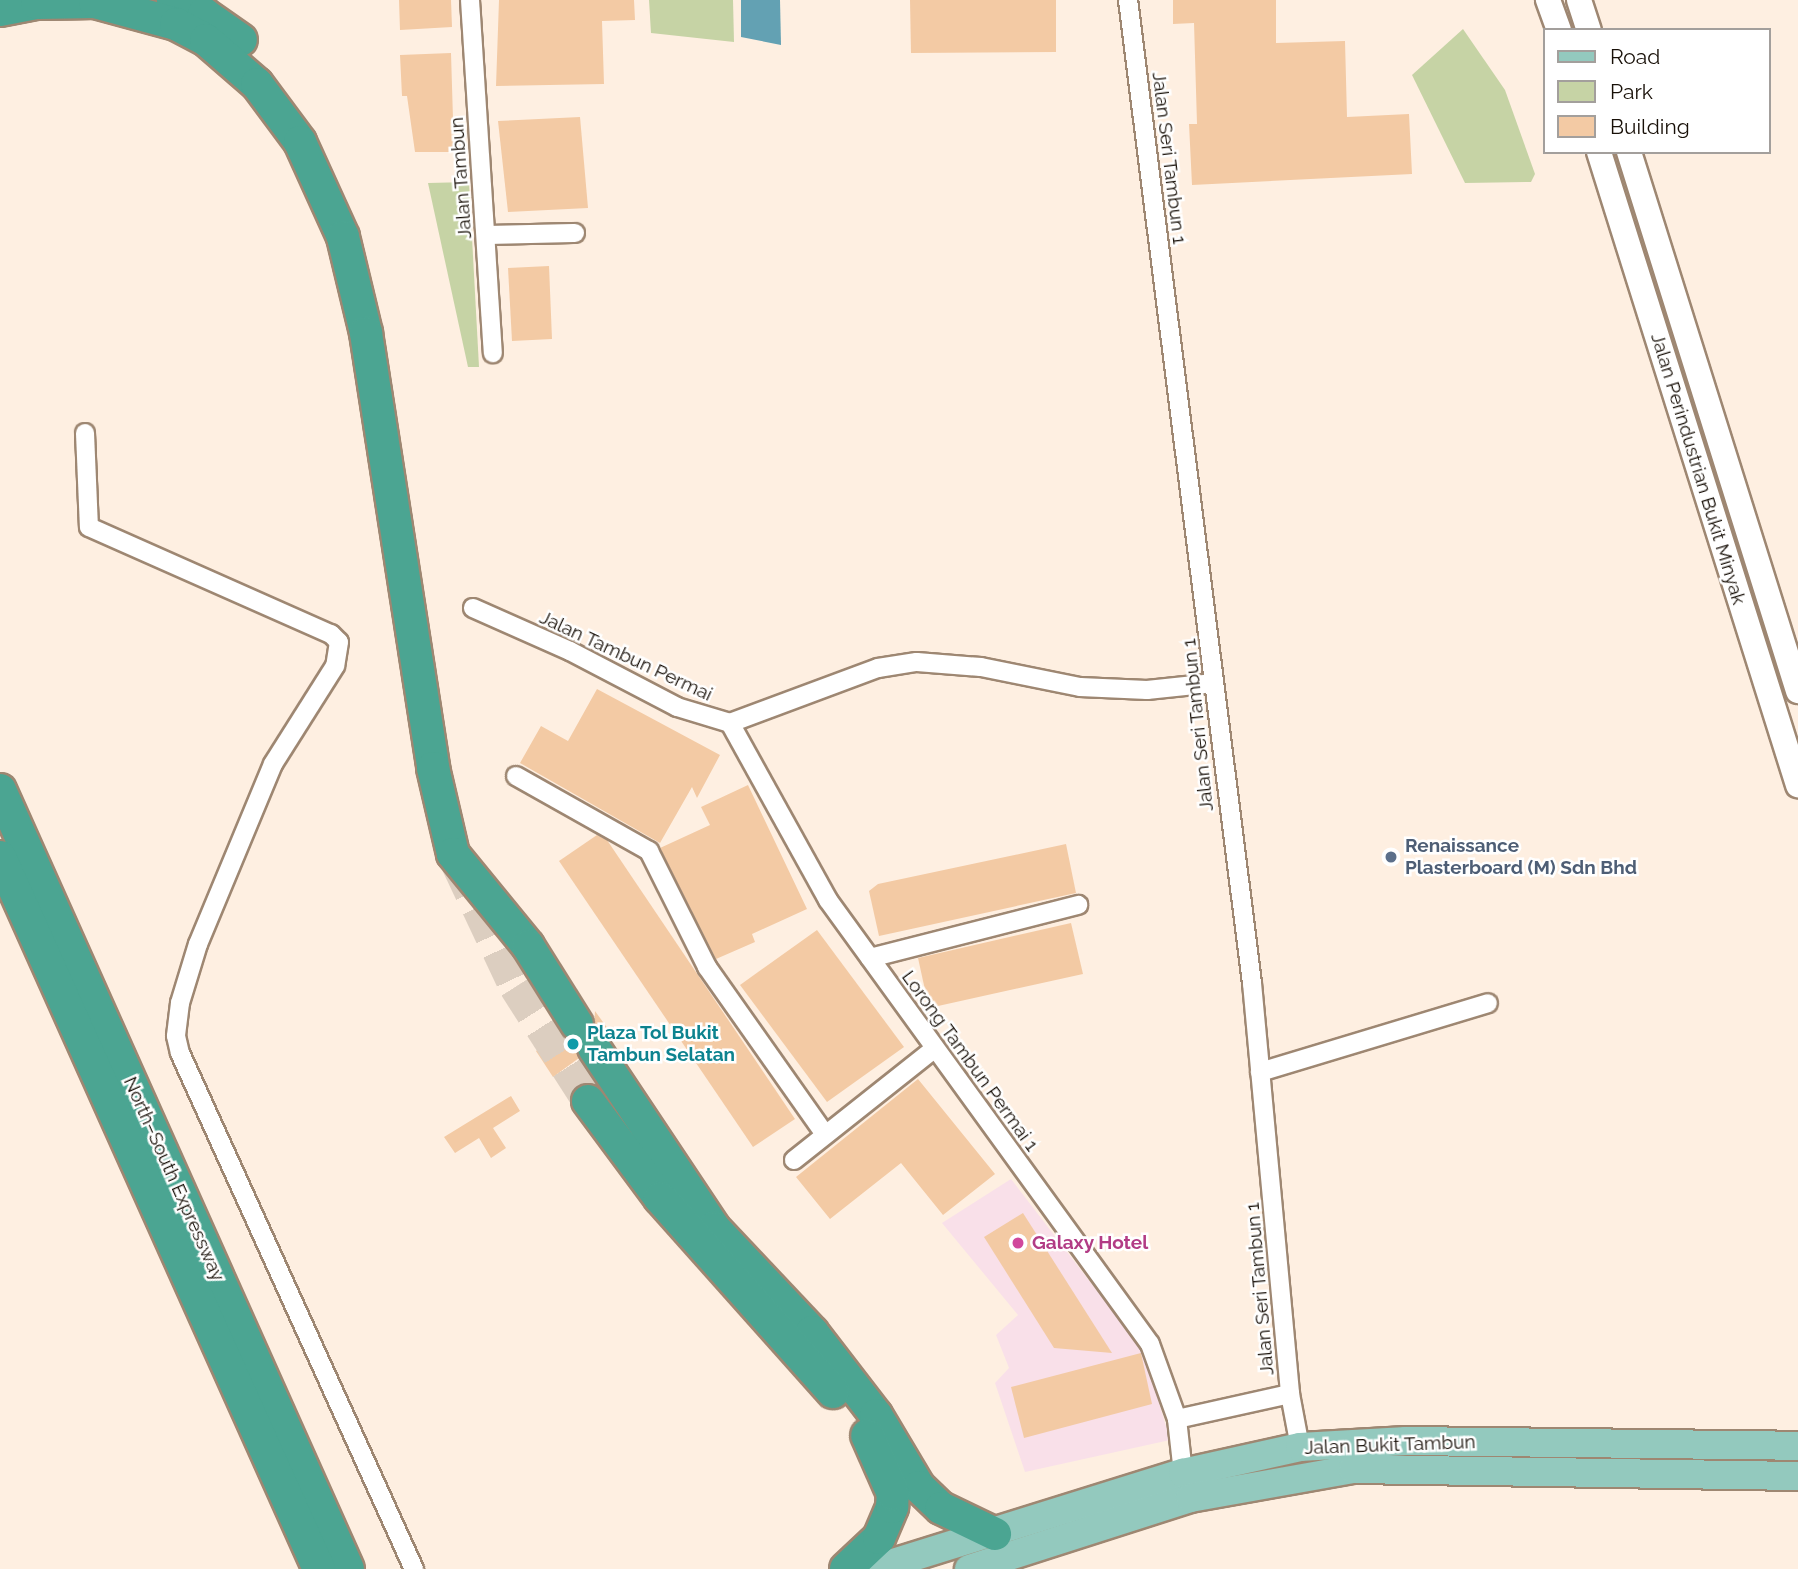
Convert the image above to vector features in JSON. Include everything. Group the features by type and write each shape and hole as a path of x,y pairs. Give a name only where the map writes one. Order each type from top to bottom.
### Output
{"highway":[{"path":"173,0 204,14 243,42 286,86 331,153 358,218 375,272 401,428 410,597"},
{"path":"0,10 37,2 95,2 176,24 227,56 283,116 315,170 344,237 366,333 410,597 435,779 453,854 528,946 714,1228 812,1332 876,1415 919,1487 941,1508 995,1534"},
{"name":"North–South Expressway","path":"0,790 348,1569"},
{"name":"North–South Expressway","path":"0,857 319,1569"},
{"path":"0,885 41,949"},
{"path":"588,1101 660,1198 863,1426 893,1494 892,1507 878,1538 846,1569"}],"main road":[{"path":"1548,0 1558,28"},
{"path":"1579,0 1588,28"},
{"name":"Jalan Perindustrian Bukit Minyak","path":"1600,154 1798,785"},
{"name":"Jalan Perindustrian Bukit Minyak","path":"1630,154 1798,691"},
{"name":"Jalan Bukit Tambun","path":"874,1569 995,1534 1183,1473 1300,1447 1406,1441 1668,1441 1798,1446"},
{"path":"1668,1441 1685,1455 1670,1474"},
{"name":"Jalan Bukit Tambun","path":"969,1569 1019,1561 1190,1498 1353,1469 1798,1476"}],"street":[{"name":"Jalan Tambun","path":"470,0 493,353"},
{"name":"Jalan Seri Tambun 1","path":"1128,0 1214,683 1260,1072 1290,1394 1300,1447"},
{"path":"486,235 575,233"},
{"path":"85,433 89,527 331,635 339,642 335,666 273,764 202,934 188,971 176,1036 180,1053 414,1569"},
{"name":"Jalan Tambun Permai","path":"473,608 677,706 730,723"},
{"path":"730,723 878,668 917,662 981,667 1080,687 1147,690 1214,683"},
{"name":"Lorong Tambun Permai 1","path":"730,723 828,900 1150,1344 1177,1419 1183,1473"},
{"path":"516,776 649,851 707,967 825,1134"},
{"path":"870,958 1078,905"},
{"path":"1260,1072 1488,1003"},
{"path":"794,1160 934,1049"},
{"path":"1177,1419 1290,1394"}],"shaded area":[{"path":"1011,1179 1144,1352 1170,1440 1025,1472 995,1383 1009,1368 996,1335 1018,1315 942,1223"}],"green space":[{"path":"649,0 733,0 734,42 651,33"},
{"path":"1463,29 1505,90 1535,174 1531,182 1465,183 1412,75"},
{"path":"469,182 479,367 468,367 428,183"}],"water":[{"path":"741,0 780,0 781,45 741,37"}],"building":[{"path":"399,0 451,0 452,27 400,30"},
{"path":"499,0 634,0 635,20 602,21 604,84 496,86"},
{"path":"910,0 1056,0 1056,52 911,53"},
{"path":"1173,0 1276,0 1276,43 1345,41 1347,117 1409,114 1412,174 1192,185 1189,124 1197,124 1194,23 1173,24"},
{"path":"451,53 454,152 415,152 407,96 402,96 400,55"},
{"path":"580,117 588,208 508,212 498,121"},
{"path":"549,266 552,339 512,341 508,268"},
{"path":"597,689 720,755 697,798 692,787 660,843 520,763 541,726 568,741"},
{"path":"748,785 807,909 752,934 755,942 716,959 660,848 710,825 701,807"},
{"path":"597,835 607,840 795,1119 753,1147 559,861"},
{"path":"1066,844 1076,893 879,936 869,891 878,884"},
{"path":"1071,923 1083,974 929,1008 918,958"},
{"path":"817,930 904,1047 827,1102 740,985"},
{"path":"595,1011 613,1036 610,1038 594,1030"},
{"path":"561,1034 577,1042 579,1058 553,1077 536,1051"},
{"path":"918,1079 995,1174 943,1215 901,1163 830,1219 796,1177"},
{"path":"511,1096 520,1111 493,1128 506,1148 491,1158 479,1138 455,1153 444,1137"},
{"path":"1023,1213 1112,1353 1054,1348 984,1237"},
{"path":"1141,1353 1152,1404 1024,1438 1011,1387"}],"tunnel":[{"path":"457,864 515,987 588,1101"}],"place":[{"name":"Renaissance Plasterboard (M) Sdn Bhd","path":"1391,857"},
{"name":"Plaza Tol Bukit Tambun Selatan","path":"573,1044"},
{"name":"Galaxy Hotel","path":"1018,1243"}]}
